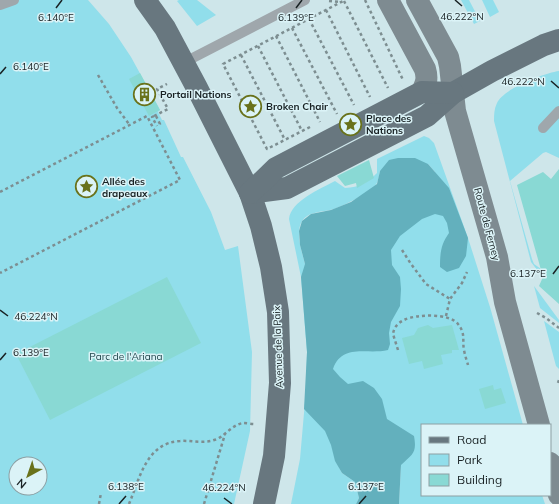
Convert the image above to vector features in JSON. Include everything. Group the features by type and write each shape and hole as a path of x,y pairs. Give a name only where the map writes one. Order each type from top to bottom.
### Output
{"main road":[{"path":"145,0 165,28 250,193"},
{"path":"250,193 287,188 427,116 453,93 527,53 559,40"},
{"path":"250,193 276,168 422,92 453,93"},
{"name":"Avenue de la Paix","path":"250,193 261,226 271,267 278,312 280,345 280,383 274,456 264,504"}],"street":[{"path":"388,0 427,76 427,82 422,92"},
{"name":"Route de Ferney","path":"417,0 448,57 455,111 497,257 505,302 539,424"},
{"path":"551,467 559,495"}],"lane":[{"path":"0,5 14,0"},
{"path":"184,63 305,0"},
{"path":"544,128 559,111"}],"path":[{"path":"365,0 403,80 398,83"},
{"path":"329,1 343,1"},
{"path":"326,119 266,149 223,64 343,1"},
{"path":"343,1 388,88"},
{"path":"326,10 370,97"},
{"path":"309,19 354,105"},
{"path":"292,28 337,114"},
{"path":"276,36 320,122"},
{"path":"252,49 256,42"},
{"path":"258,46 302,131"},
{"path":"241,54 285,140"},
{"path":"98,75 117,108 129,124"},
{"path":"153,128 160,124 155,116 168,109 158,89 167,84"},
{"path":"382,91 393,85"},
{"path":"365,99 376,94"},
{"path":"348,108 359,102"},
{"path":"332,116 343,111"},
{"path":"0,192 147,116 180,180 0,273"},
{"path":"402,250 426,284 450,299"},
{"path":"446,316 450,299 462,283 467,272"},
{"path":"537,313 559,328"},
{"path":"398,350 393,334 397,324 405,319 419,316 446,316 457,322 462,329 464,351 468,366"},
{"path":"129,504 146,463 152,453 160,447 176,442 207,442 226,434 234,426 243,423 255,424"},
{"path":"204,504 226,434"},
{"path":"99,504 101,493"}],"green space":[{"name":"Parc de l'Ariana","path":"0,0 88,0 109,24 131,57 160,110 158,112 162,120 164,120 181,157 183,157 211,212 225,250 238,246 252,352 250,431 234,504 0,504"},
{"path":"197,0 216,15 197,26 177,1"},
{"path":"461,0 469,0 480,21 474,24"},
{"path":"482,0 493,0 499,12 490,17"},
{"path":"559,71 559,158 546,152 543,153 510,181 532,259 534,264 541,269 541,275 531,262 494,121 494,114 497,103 507,92 534,78"},
{"path":"424,136 429,138 434,143 468,238 490,307 523,424 421,424 421,496 542,496 545,504 399,504 401,465 336,461 342,473 355,482 359,498 356,504 291,504 300,459 306,390 307,352 301,277 289,219 291,213 300,201 335,181 345,188 355,187 366,182 377,173 377,159","holes":["428,164 435,172 305,264 299,237 300,226 305,218 314,213 335,209 363,195 377,183 380,171"]},
{"path":"534,286 559,320 559,323 540,308"},
{"path":"544,321 559,332 559,369 556,366"}],"shaded area":[{"path":"398,158 415,158 428,164 449,188 468,238 466,256 459,268 447,272 440,267 440,257 444,241 449,233 447,223 443,216 435,214 422,219 400,236 391,250 392,265 400,277 401,289 400,306 391,322 389,333 390,344 388,350 349,353 337,361 333,369 348,384 363,381 374,388 382,399 387,419 414,436 415,446 413,453 401,465 399,504 356,504 359,498 355,482 342,473 335,461 331,445 325,431 304,409 307,352 301,277 305,264 300,245 299,231 302,221 311,214 331,210 351,202 377,184 380,171 389,160"}],"building":[{"name":"Portail Nations","path":"140,73 160,110 149,116 129,79"},
{"path":"369,160 374,178 357,188 356,183 345,186 337,176"},
{"path":"559,169 559,304 539,286 543,277 517,185 543,172 551,179"},
{"path":"167,277 201,343 50,420 16,354"},
{"path":"428,325 433,328 452,325 459,350 452,350 452,353 441,355 443,364 424,369 422,361 409,364 402,338 414,335 418,328"},
{"path":"493,385 494,390 501,388 506,403 485,409 479,389"}],"place":[{"name":"Portail Nations","path":"144,94"},
{"name":"Broken Chair","path":"250,106"},
{"name":"Place des Nations","path":"350,124"},
{"name":"Allée des drapeaux","path":"87,187"}]}
